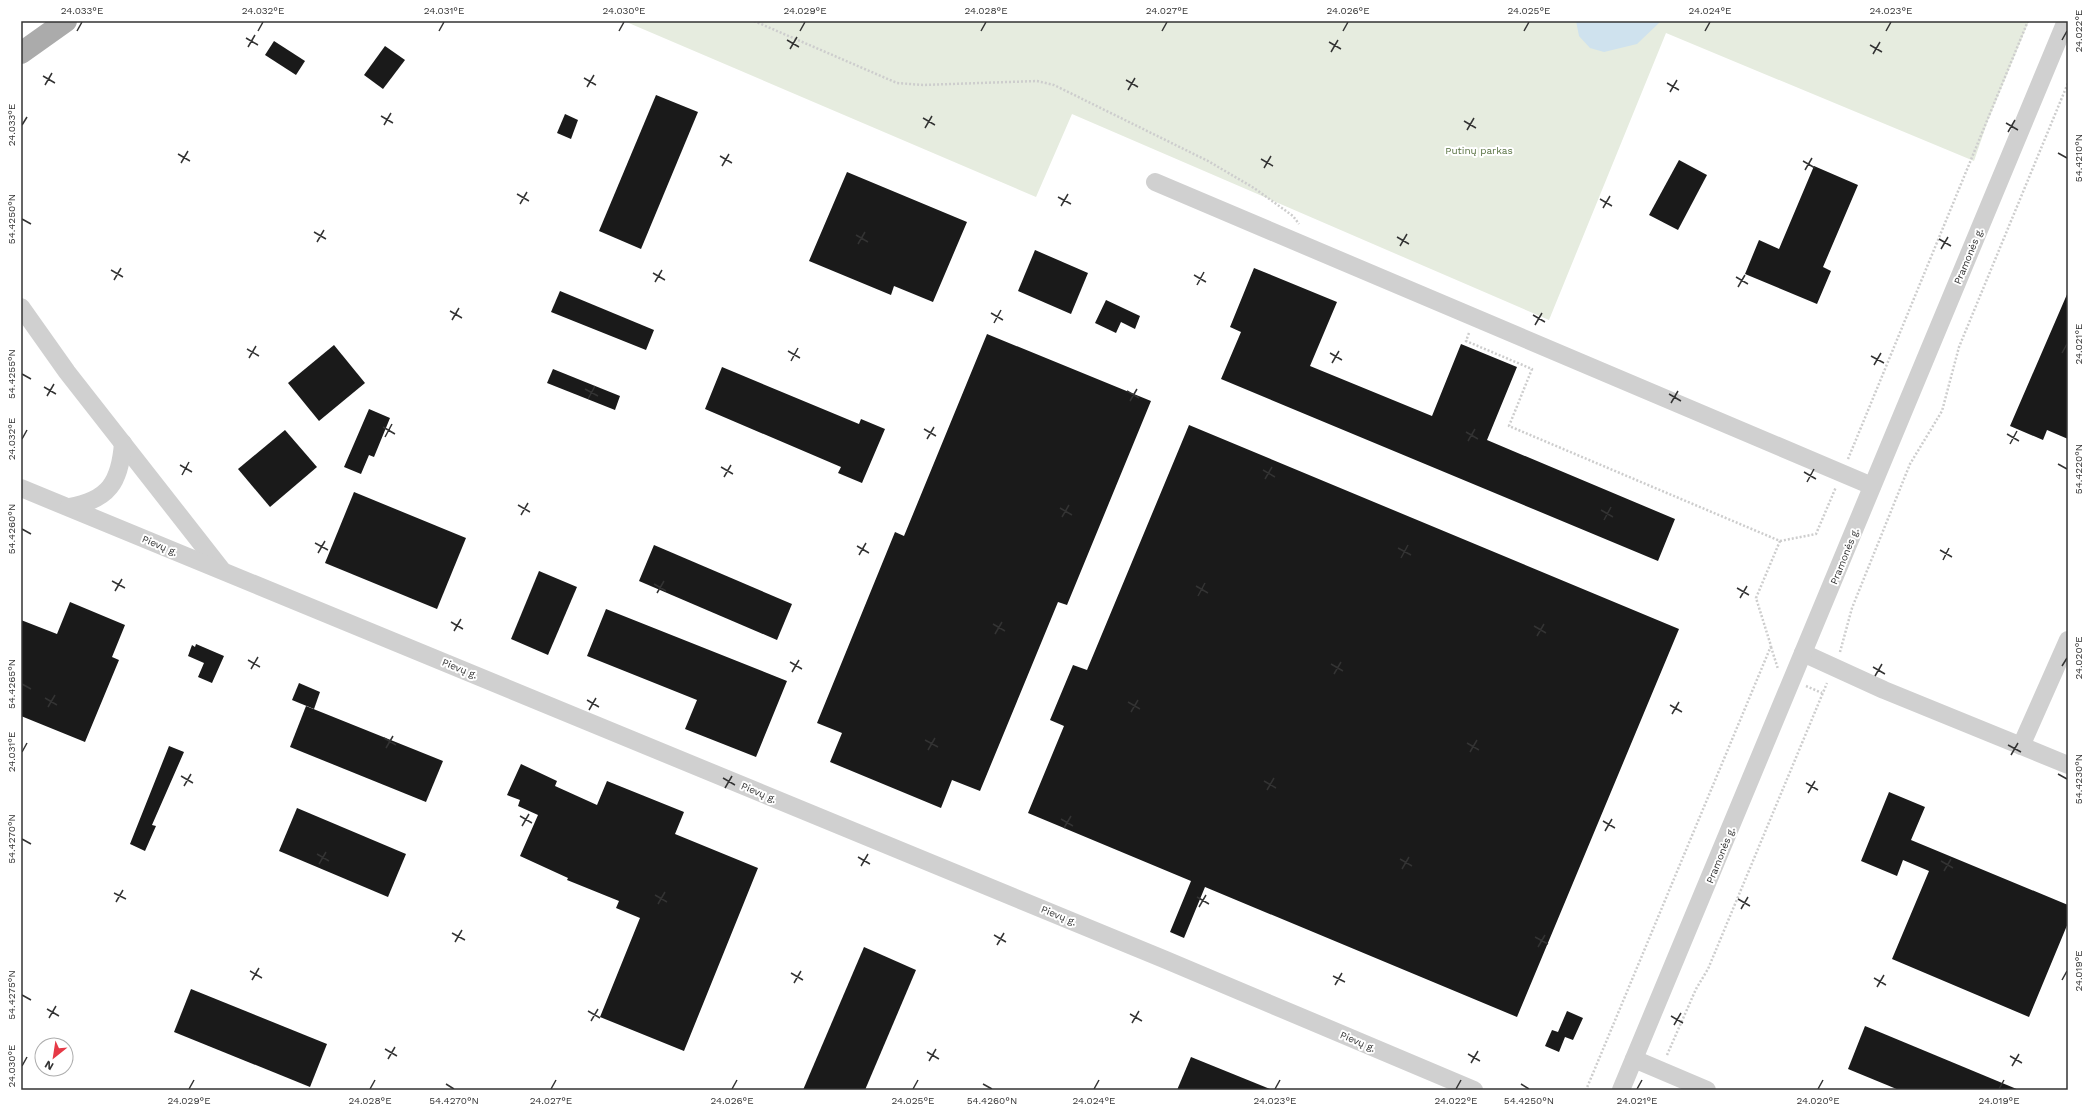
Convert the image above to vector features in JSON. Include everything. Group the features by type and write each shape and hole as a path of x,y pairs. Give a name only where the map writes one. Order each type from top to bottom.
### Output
{"main road":[{"path":"21,52 66,21"}],"street":[{"name":"Pramonės g.","path":"1621,1090 2066,21"},
{"path":"1155,182 1475,319 1872,486"},
{"path":"21,307 62,365 222,571"},
{"path":"68,507 94,501 110,487 120,468 123,443"},
{"name":"Pievų g.","path":"21,488 1159,956 1474,1090"},
{"path":"2021,746 2068,640"},
{"path":"1804,653 1884,690 2068,765"},
{"path":"1634,1059 1707,1090"}],"path":[{"path":"754,21 897,83 923,85 1037,81 1054,85 1208,161 1254,188 1293,216 1308,236 1309,248"},
{"path":"1475,319 1466,341 1532,369 1509,426 1780,541 1816,534 2028,21"},
{"path":"1660,1070 1696,989 1708,969 1834,666 1844,640 1852,608 1910,464 1942,411 1959,347 2068,83"},
{"path":"1586,1090 1771,646 1756,598 1780,541"}],"green space":[{"name":"Putinų parkas","path":"624,21 2029,21 1987,123 1974,161 1666,33 1549,320 1072,114 1036,197"}],"water":[{"path":"1576,21 1661,21 1637,44 1604,52 1590,48 1579,36"}],"building":[{"path":"274,41 305,61 296,75 265,55"},
{"path":"385,46 405,60 383,89 364,75"},
{"path":"656,95 698,112 641,249 599,231"},
{"path":"565,114 578,120 571,139 557,133"},
{"path":"1679,160 1707,175 1678,230 1649,215"},
{"path":"1814,166 1858,185 1823,267 1831,271 1817,304 1745,274 1759,240 1779,249"},
{"path":"847,172 967,222 933,302 894,286 891,295 809,261"},
{"path":"1035,250 1088,273 1071,314 1018,291"},
{"path":"1254,268 1337,302 1310,366 1432,416 1461,344 1517,367 1487,440 1675,519 1658,561 1221,379 1241,332 1230,327"},
{"path":"560,291 654,330 646,350 551,312"},
{"path":"2068,292 2068,439 2047,430 2043,440 2010,426"},
{"path":"1106,300 1140,316 1135,329 1121,322 1116,333 1095,323"},
{"path":"987,334 1151,401 1067,605 1058,602 980,791 952,780 941,808 830,762 842,733 817,723 895,532 904,536"},
{"path":"334,345 365,383 319,421 288,383"},
{"path":"722,367 859,424 861,419 885,429 862,483 838,473 841,467 705,409"},
{"path":"553,369 620,396 615,410 547,383"},
{"path":"369,409 390,418 374,457 369,455 361,474 344,467"},
{"path":"1189,425 1679,629 1517,1017 1205,887 1184,938 1170,932 1191,881 1028,813 1064,726 1050,720 1073,665 1087,670"},
{"path":"285,430 317,467 270,507 238,469"},
{"path":"354,492 466,538 437,609 325,563"},
{"path":"654,545 792,604 777,640 639,581"},
{"path":"539,571 577,587 548,655 511,639"},
{"path":"70,602 125,625 112,657 119,660 85,742 21,716 21,620 57,634"},
{"path":"606,609 787,681 756,757 685,729 697,700 587,656"},
{"path":"196,644 224,656 212,683 198,677 204,663 188,656 192,645 195,647"},
{"path":"299,683 320,692 314,709 292,700"},
{"path":"306,706 443,761 426,802 290,747"},
{"path":"169,746 184,752 152,825 156,826 145,851 130,844"},
{"path":"521,764 557,781 555,786 597,805 607,781 684,812 675,834 758,868 684,1051 600,1017 640,918 616,908 619,901 567,880 568,878 520,856 538,815 518,806 520,800 507,795"},
{"path":"1889,792 1925,807 1911,840 2068,905 2068,923 2029,1017 1892,959 1929,871 1903,860 1897,876 1861,861"},
{"path":"297,808 406,854 388,897 279,851"},
{"path":"864,947 916,970 865,1090 803,1090"},
{"path":"191,989 327,1044 310,1087 174,1032"},
{"path":"1567,1011 1583,1018 1573,1040 1565,1037 1559,1052 1545,1046 1552,1030 1558,1032"},
{"path":"1865,1026 2019,1090 1899,1090 1848,1069"},
{"path":"1191,1057 1270,1089 1270,1090 1177,1090"}]}
